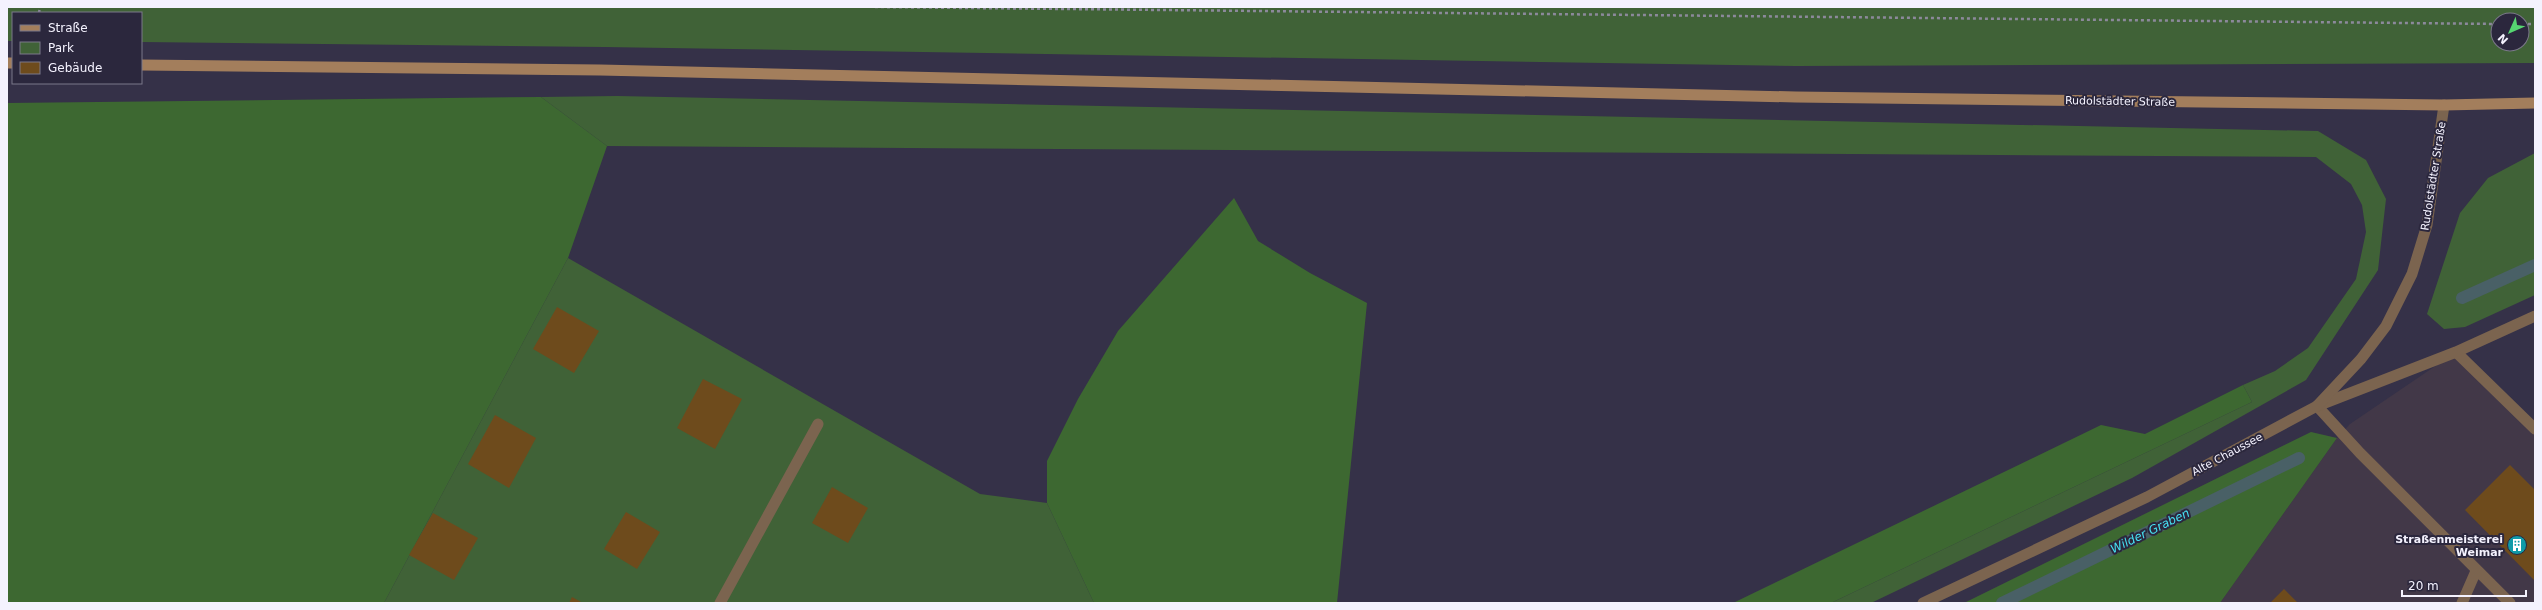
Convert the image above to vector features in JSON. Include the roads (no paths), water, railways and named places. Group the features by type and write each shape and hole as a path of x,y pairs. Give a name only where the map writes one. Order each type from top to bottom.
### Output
{"main road":[{"name":"Rudolstädter Straße","path":"142,65 600,70 1796,96 2444,105 2535,103"}],"street":[{"name":"Rudolstädter Straße","path":"2317,406 2361,359 2386,326 2412,274 2427,225 2444,105"},
{"name":"Alte Chaussee","path":"1923,603 2147,497 2317,406 2456,352 2535,316"},
{"path":"2456,352 2535,430"},
{"path":"2317,406 2476,571 2510,603"},
{"path":"720,603 818,424"},
{"path":"2462,603 2476,571"}],"waterway":[{"name":"Wilder Graben","path":"2462,298 2535,265"},
{"name":"Wilder Graben","path":"2002,603 2299,458"}],"place":[{"name":"Straßenmeisterei Weimar","path":"2517,545"}]}
